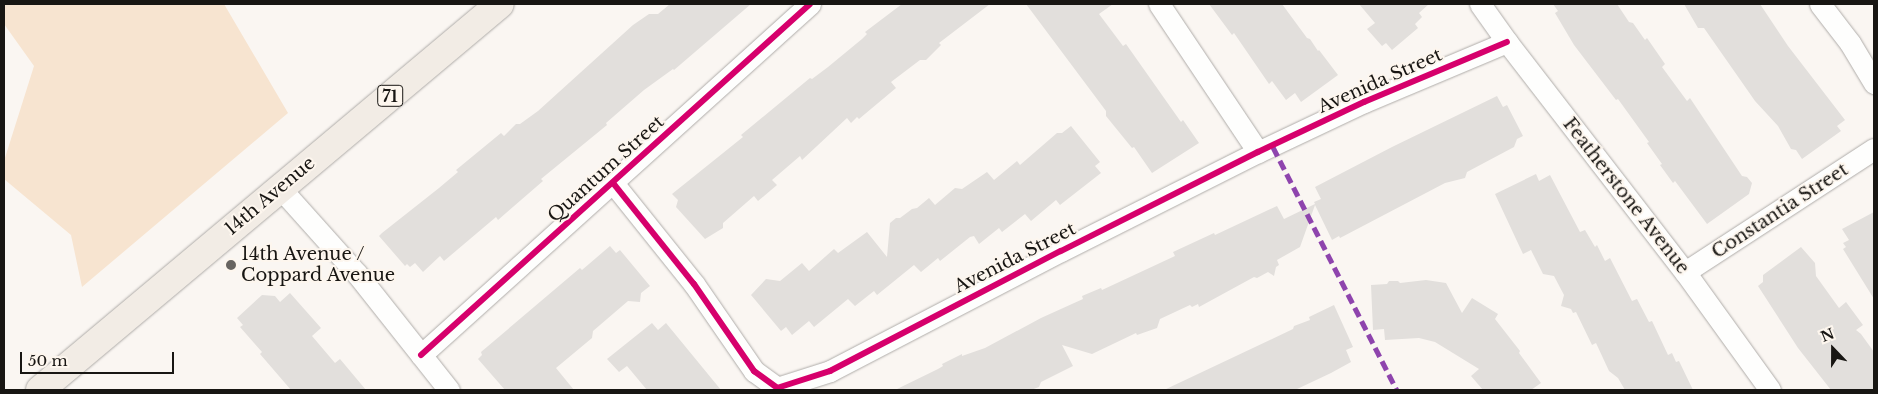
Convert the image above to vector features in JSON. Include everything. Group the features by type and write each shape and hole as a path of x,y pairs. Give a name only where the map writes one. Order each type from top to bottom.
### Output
{"main road":[{"name":"14th Avenue","path":"40,390 500,4"}],"street":[{"name":"Quantum Street","path":"421,355 810,4"},
{"path":"1159,4 1258,152"},
{"name":"Featherstone Avenue","path":"1480,4 1507,42 1685,272 1770,390"},
{"path":"1820,4 1850,43 1874,83"},
{"name":"Avenida Street","path":"613,183 694,284 754,371 777,388 830,371 1052,255 1258,152 1364,102 1507,42"},
{"name":"Constantia Street","path":"1685,272 1874,149"},
{"path":"280,189 357,274 449,390"}],"shaded area":[{"path":"4,4 224,4 288,113 82,287 71,235 4,179 4,161 34,66 4,24"}],"building":[{"path":"670,4 751,4 674,70 644,90 606,123 607,125 541,179 543,181 498,220 496,217 444,261 440,256 423,272 415,263 410,267 407,264 405,266 379,236 382,233 439,188 458,172 456,170 501,133 504,136 516,124 520,124 538,111 633,25 649,14 658,14"},
{"path":"902,4 990,4 939,43 941,45 926,60 920,60 891,82 896,88 859,119 857,117 851,123 847,118 802,160 800,156 772,180 777,185 758,201 754,196 723,223 723,228 705,239 676,207 678,200 672,194 743,137 741,135 810,78 812,79 828,67 862,39 867,34 865,32"},
{"path":"1026,4 1113,4 1099,14 1123,46 1126,44 1181,122 1183,120 1199,143 1152,173 1134,147 1132,148 1106,116 1106,111"},
{"path":"1209,4 1282,4 1338,75 1301,102 1295,93 1286,100 1272,81 1269,84 1234,33 1232,35"},
{"path":"1359,4 1429,4 1419,13 1422,17 1415,24 1418,28 1392,50 1386,43 1382,46 1367,29 1375,23"},
{"path":"1553,4 1617,4 1629,22 1633,23 1645,40 1647,38 1665,64 1662,67 1687,101 1690,98 1742,176 1747,177 1752,183 1749,194 1707,224 1675,181 1673,183 1660,165 1662,164 1647,143 1649,142 1618,99 1616,100 1574,45 1555,13 1558,11"},
{"path":"1684,4 1760,4 1788,46 1845,120 1837,126 1841,131 1802,159 1796,150 1791,149 1778,126 1755,101 1704,28 1698,28"},
{"path":"1497,96 1503,107 1507,105 1523,136 1517,139 1514,147 1467,172 1465,178 1445,183 1340,238 1339,236 1332,240 1315,205 1300,247 1277,260 1279,265 1276,267 1274,276 1268,272 1257,278 1254,277 1199,307 1198,304 1192,307 1190,305 1160,319 1157,328 1137,335 1136,333 1092,354 1062,345 1073,366 1041,382 1039,387 1031,390 895,390 938,369 943,366 942,364 962,354 962,356 985,348 1041,318 1083,299 1082,296 1101,288 1102,290 1175,256 1173,252 1214,233 1215,235 1277,206 1284,219 1315,204 1314,202 1321,199 1315,187"},
{"path":"1071,126 1100,162 1095,166 1101,173 1060,205 1056,200 1031,221 1025,214 1002,232 999,228 979,244 974,236 970,237 940,261 938,258 921,272 914,265 877,295 874,291 855,306 848,299 814,327 809,321 792,335 786,327 781,331 751,295 766,279 780,281 802,263 809,271 834,249 838,253 867,232 887,257 890,223 896,218 900,218 912,209 917,208 929,198 935,205 955,188 962,189 987,172 994,180 1017,161 1020,165 1057,133 1062,133"},
{"path":"1536,174 1539,181 1550,175 1580,232 1585,230 1595,247 1597,245 1605,261 1610,258 1632,301 1637,299 1649,322 1652,321 1668,355 1672,353 1676,362 1679,361 1693,390 1625,390 1618,378 1609,371 1596,343 1592,345 1576,312 1573,313 1571,309 1561,306 1564,295 1554,276 1543,274 1531,250 1523,254 1495,194"},
{"path":"1874,212 1874,299 1843,249 1846,247 1843,243 1849,240 1842,229"},
{"path":"610,246 616,253 620,250 650,286 641,293 640,302 628,301 593,331 592,338 556,368 574,390 505,390 478,359 482,355 481,352 580,268 582,270"},
{"path":"1801,247 1815,263 1816,276 1839,308 1846,302 1863,325 1856,330 1874,352 1874,390 1831,390 1798,348 1758,286 1763,282 1763,275"},
{"path":"1426,280 1446,283 1462,313 1472,298 1498,314 1495,319 1520,351 1519,353 1541,383 1531,390 1483,390 1471,376 1479,369 1435,342 1419,338 1385,340 1384,329 1373,330 1371,285 1387,284 1389,281 1398,281 1400,283"},
{"path":"290,293 321,328 312,336 335,363 340,359 366,390 291,390 260,354 262,352 240,327 243,325 237,318 262,295 275,296 280,302"},
{"path":"1334,305 1353,347 1346,350 1351,362 1331,373 1295,390 1164,390 1293,329 1294,326 1310,320 1309,317"},
{"path":"652,323 658,330 666,323 721,390 647,390 627,366 619,372 607,359"}],"marked path":[{"path":"1273,147 1397,390"}],"cycle path":[{"path":"421,355 810,4"},
{"path":"613,183 694,284 754,371 777,388 830,371 1061,251 1258,152 1364,102 1507,42"}],"place":[{"name":"14th Avenue / Coppard Avenue","path":"231,265"}]}
